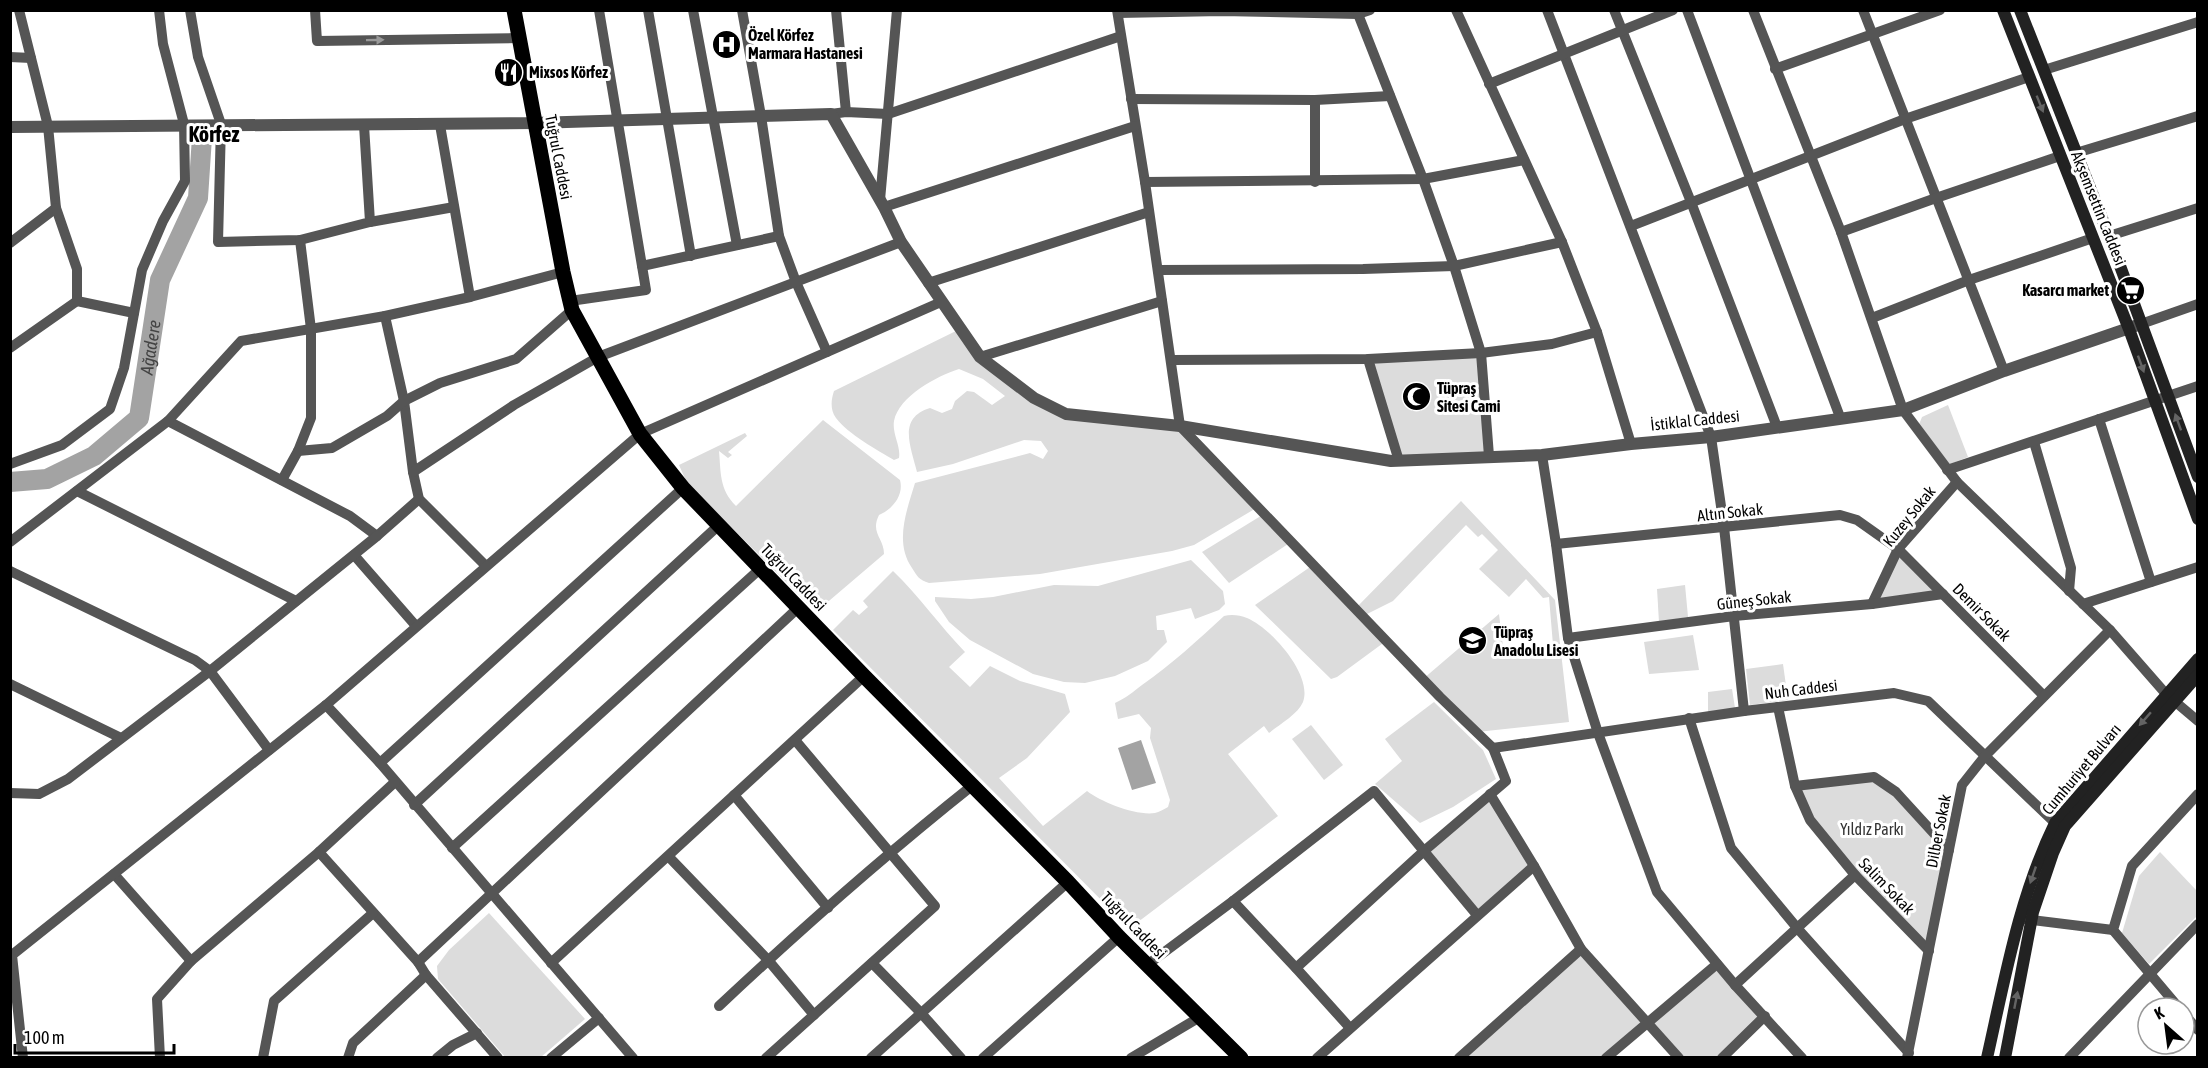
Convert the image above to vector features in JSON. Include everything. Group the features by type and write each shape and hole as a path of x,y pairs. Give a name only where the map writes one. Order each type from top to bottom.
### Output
{"main road":[{"name":"Tuğrul Caddesi","path":"514,10 534,123 571,305 640,434 683,488 864,676 1068,882 1119,938 1241,1058"},
{"name":"Akşemsettin Caddesi","path":"2003,10 2129,328 2198,519"},
{"name":"Akşemsettin Caddesi","path":"2020,10 2109,236 2197,476"},
{"name":"Cumhuriyet Bulvarı","path":"1988,1058 2018,919 2040,854 2060,825 2171,698 2198,659"},
{"name":"Cumhuriyet Bulvarı","path":"2171,698 2198,675"},
{"name":"Cumhuriyet Bulvarı","path":"2005,1058 2031,920 2060,825"}],"street":[{"path":"19,10 48,126 56,208 77,269 77,301"},
{"path":"10,464 62,445 110,409 124,368 142,270 163,221 185,181 184,124 163,44 159,10"},
{"path":"190,10 198,57 221,124 218,242 300,240 370,222 454,207"},
{"path":"315,10 317,40 519,38"},
{"path":"298,451 332,448 387,416 404,401 440,383 516,359 571,305 646,290 599,10"},
{"path":"648,10 691,255"},
{"path":"693,10 737,245"},
{"path":"742,10 779,236 796,282 827,352"},
{"path":"836,10 846,112"},
{"path":"897,10 882,203 1135,126"},
{"path":"1296,968 1424,851 1506,781 1493,748 1440,697 1180,426 1172,360 1118,12 1222,11 1358,14 1370,10"},
{"path":"1456,10 1562,242 1597,332 1631,444"},
{"path":"1547,10 1711,436 1724,527 1744,711"},
{"path":"1614,10 1691,202 1777,427"},
{"path":"1489,84 1673,10"},
{"path":"1687,10 1840,417"},
{"path":"1753,10 1841,232 1903,410 1958,482 2110,630 2171,698 2198,721"},
{"path":"1863,10 2004,371"},
{"path":"1775,69 1940,10"},
{"path":"1358,14 1423,179 1454,266 1480,353 1489,456"},
{"path":"2044,70 2198,22"},
{"path":"10,127 534,123 846,112 888,114 1121,36"},
{"path":"10,57 31,58"},
{"path":"1631,226 1905,118 2029,77"},
{"path":"1131,99 1315,100 1390,96"},
{"path":"1315,100 1315,182"},
{"name":"İstiklal Caddesi","path":"831,114 902,242 980,357 1034,398 1066,414 1180,426 1391,461 1542,455 1711,436 1903,410 2004,371 2198,304"},
{"path":"2076,153 2198,116"},
{"path":"440,124 470,297"},
{"path":"364,125 370,222"},
{"path":"1841,232 2060,156"},
{"path":"1145,182 1315,182 1423,179 1524,160"},
{"path":"10,243 56,208"},
{"path":"2109,236 2198,208"},
{"path":"928,283 1149,212"},
{"path":"642,266 779,236"},
{"path":"1872,318 1969,280 2093,238"},
{"path":"282,480 298,451 311,418 311,328 300,240"},
{"path":"413,472 514,405 598,357 902,242"},
{"path":"1158,270 1454,266 1562,242"},
{"path":"10,542 168,421 241,340 385,316 470,297 563,272"},
{"path":"10,348 77,301 134,313"},
{"path":"980,357 1162,301"},
{"path":"23,1058 11,955 326,705 640,434 941,302"},
{"path":"385,316 404,401 413,472 419,499 486,566"},
{"path":"1172,360 1368,359 1480,353 1552,344 1597,332"},
{"path":"1368,359 1399,461"},
{"path":"1947,470 2198,386"},
{"path":"2099,419 2151,582"},
{"path":"168,421 350,516 377,536"},
{"path":"2034,442 2071,568 2069,591"},
{"path":"1542,455 1568,638 1598,733 1657,892 1735,985 1802,1058"},
{"name":"Kuzey Sokak","path":"1872,604 1898,549 1958,482"},
{"path":"380,763 683,488"},
{"path":"77,490 296,601"},
{"path":"10,793 39,794 68,779 210,671 354,555 419,499"},
{"name":"Altın Sokak","path":"1556,544 1840,515 1857,520 1898,549"},
{"path":"414,805 719,525"},
{"name":"Demir Sokak","path":"1898,549 2044,696"},
{"path":"354,555 416,627"},
{"path":"2083,604 2198,567"},
{"path":"452,848 761,568"},
{"path":"10,571 185,655 210,671 269,750"},
{"name":"Güneş Sokak","path":"1568,638 1734,616 1872,604 1943,594"},
{"path":"418,962 800,608"},
{"name":"Dilber Sokak","path":"1908,1055 1962,785 1985,756 2110,630"},
{"path":"551,963 864,676"},
{"path":"10,684 122,738"},
{"name":"Nuh Caddesi","path":"1493,748 1689,718 1894,693 1928,701 2060,825"},
{"path":"326,705 380,763 633,1058"},
{"name":"Salim Sokak","path":"1778,707 1794,786 1810,820 1855,875 1929,951"},
{"path":"1689,718 1731,848 1908,1055"},
{"path":"766,1058 934,906 795,740"},
{"path":"1794,786 1874,777 1896,792 1949,850"},
{"path":"164,1057 157,999 191,962 319,852 395,782"},
{"path":"719,1006 889,852 973,785"},
{"path":"1147,965 1233,902 1374,790 1477,915"},
{"path":"1490,794 1581,949 1679,1058"},
{"path":"2113,930 2132,866 2198,794"},
{"path":"734,795 828,908"},
{"path":"319,852 418,962 426,975 498,1058"},
{"path":"669,857 768,960 814,1015"},
{"path":"1317,1058 1534,866"},
{"path":"114,874 191,962"},
{"path":"1735,985 1855,875"},
{"path":"871,1058 1068,882"},
{"path":"1233,902 1350,1028"},
{"path":"263,1058 274,1001 373,913"},
{"path":"2018,919 2113,930 2169,996"},
{"path":"2069,1058 2198,924"},
{"path":"982,1058 1119,938"},
{"path":"1459,1058 1581,949"},
{"path":"872,963 921,1012 959,1057"},
{"path":"1606,1058 1717,964"},
{"path":"348,1058 353,1043 426,975"},
{"path":"1722,1058 1765,1016"},
{"path":"1131,1058 1200,1017"},
{"path":"551,1058 599,1018"},
{"path":"437,1058 453,1045 477,1033"}],"green space":[{"path":"960,329 980,357 1066,414 1180,426 1258,507 1194,545 1172,551 1040,574 929,583 923,581 907,558 903,537 915,483 1030,453 1043,459 1048,451 1041,441 1024,440 953,464 917,472 909,434 913,419 930,408 942,413 952,409 955,401 967,391 974,392 992,405 1005,396 983,379 959,369 920,388 903,403 894,421 899,458 894,460 841,424 833,412 832,398 834,391"},
{"path":"1481,353 1489,456 1399,461 1368,359"},
{"path":"1948,405 1968,457 1948,465 1918,427 1922,417"},
{"path":"823,420 900,480 901,486 896,501 879,515 877,521 877,531 884,554 816,612 687,483 679,465 745,433 747,436 728,452 732,455 728,458 719,451 724,487 730,500 736,506"},
{"path":"1461,501 1555,600 1569,722 1477,732 1423,679 1499,614 1503,647 1519,645 1521,659 1554,657 1549,597 1543,598 1526,579 1509,597 1479,569 1498,550 1482,534 1478,537 1466,525 1393,601 1363,616 1386,641 1337,677 1331,679 1255,605 1313,565 1356,608"},
{"path":"1264,514 1291,542 1229,583 1202,552"},
{"path":"1898,549 1943,594 1872,604"},
{"path":"1191,560 1223,591 1225,604 1219,610 1195,619 1191,608 1156,616 1157,630 1164,630 1167,642 1148,661 1115,676 1085,683 1064,682 1033,674 970,640 949,622 935,601 935,597 971,599 993,597 1054,585 1098,586"},
{"path":"893,571 965,652 949,667 970,687 990,666 1020,681 1065,694 1070,712 1027,758 999,778 1043,826 1087,791 1110,804 1138,812 1155,813 1168,807 1170,800 1150,738 1151,728 1139,714 1118,719 1115,703 1164,669 1224,616 1241,616 1257,623 1278,642 1296,666 1302,679 1303,702 1293,715 1269,733 1264,726 1228,754 1278,816 1138,922 1141,926 1133,932 833,630 853,610 859,615 868,607 863,601"},
{"path":"1685,585 1688,617 1659,622 1657,589"},
{"path":"1693,635 1699,670 1649,674 1644,642"},
{"path":"1783,664 1788,700 1750,705 1746,669"},
{"path":"1732,689 1735,708 1708,712 1708,692"},
{"path":"1434,702 1483,750 1496,779 1453,807 1420,823 1375,784 1402,761 1385,739"},
{"path":"1311,725 1343,765 1324,780 1292,739"},
{"name":"Yıldız Parkı","path":"1874,777 1949,850 1929,951 1810,820 1795,786"},
{"path":"1490,794 1534,866 1477,915 1424,851"},
{"path":"2160,852 2197,891 2197,916 2149,964 2122,933 2139,876"},
{"path":"489,913 585,1019 541,1057 505,1057 438,979 437,966 449,950"},
{"path":"1581,949 1646,1022 1717,964 1765,1016 1722,1057 1679,1057 1646,1023 1606,1057 1459,1058"}],"shaded area":[{"path":"1141,740 1156,783 1132,790 1118,748"}],"waterway":[{"name":"Ağadere","path":"10,482 47,479 94,456 139,418 160,280 198,198 202,137"}],"place":[{"name":"Özel Körfez Marmara Hastanesi","path":"727,44"},
{"name":"Mixsos Körfez","path":"508,72"},
{"name":"Kasarcı market","path":"2130,290"},
{"name":"Tüpraş Sitesi Cami","path":"1416,397"},
{"name":"Tüpraş Anadolu Lisesi","path":"1473,641"}],"district":[{"name":"Körfez","path":"214,134"}]}
